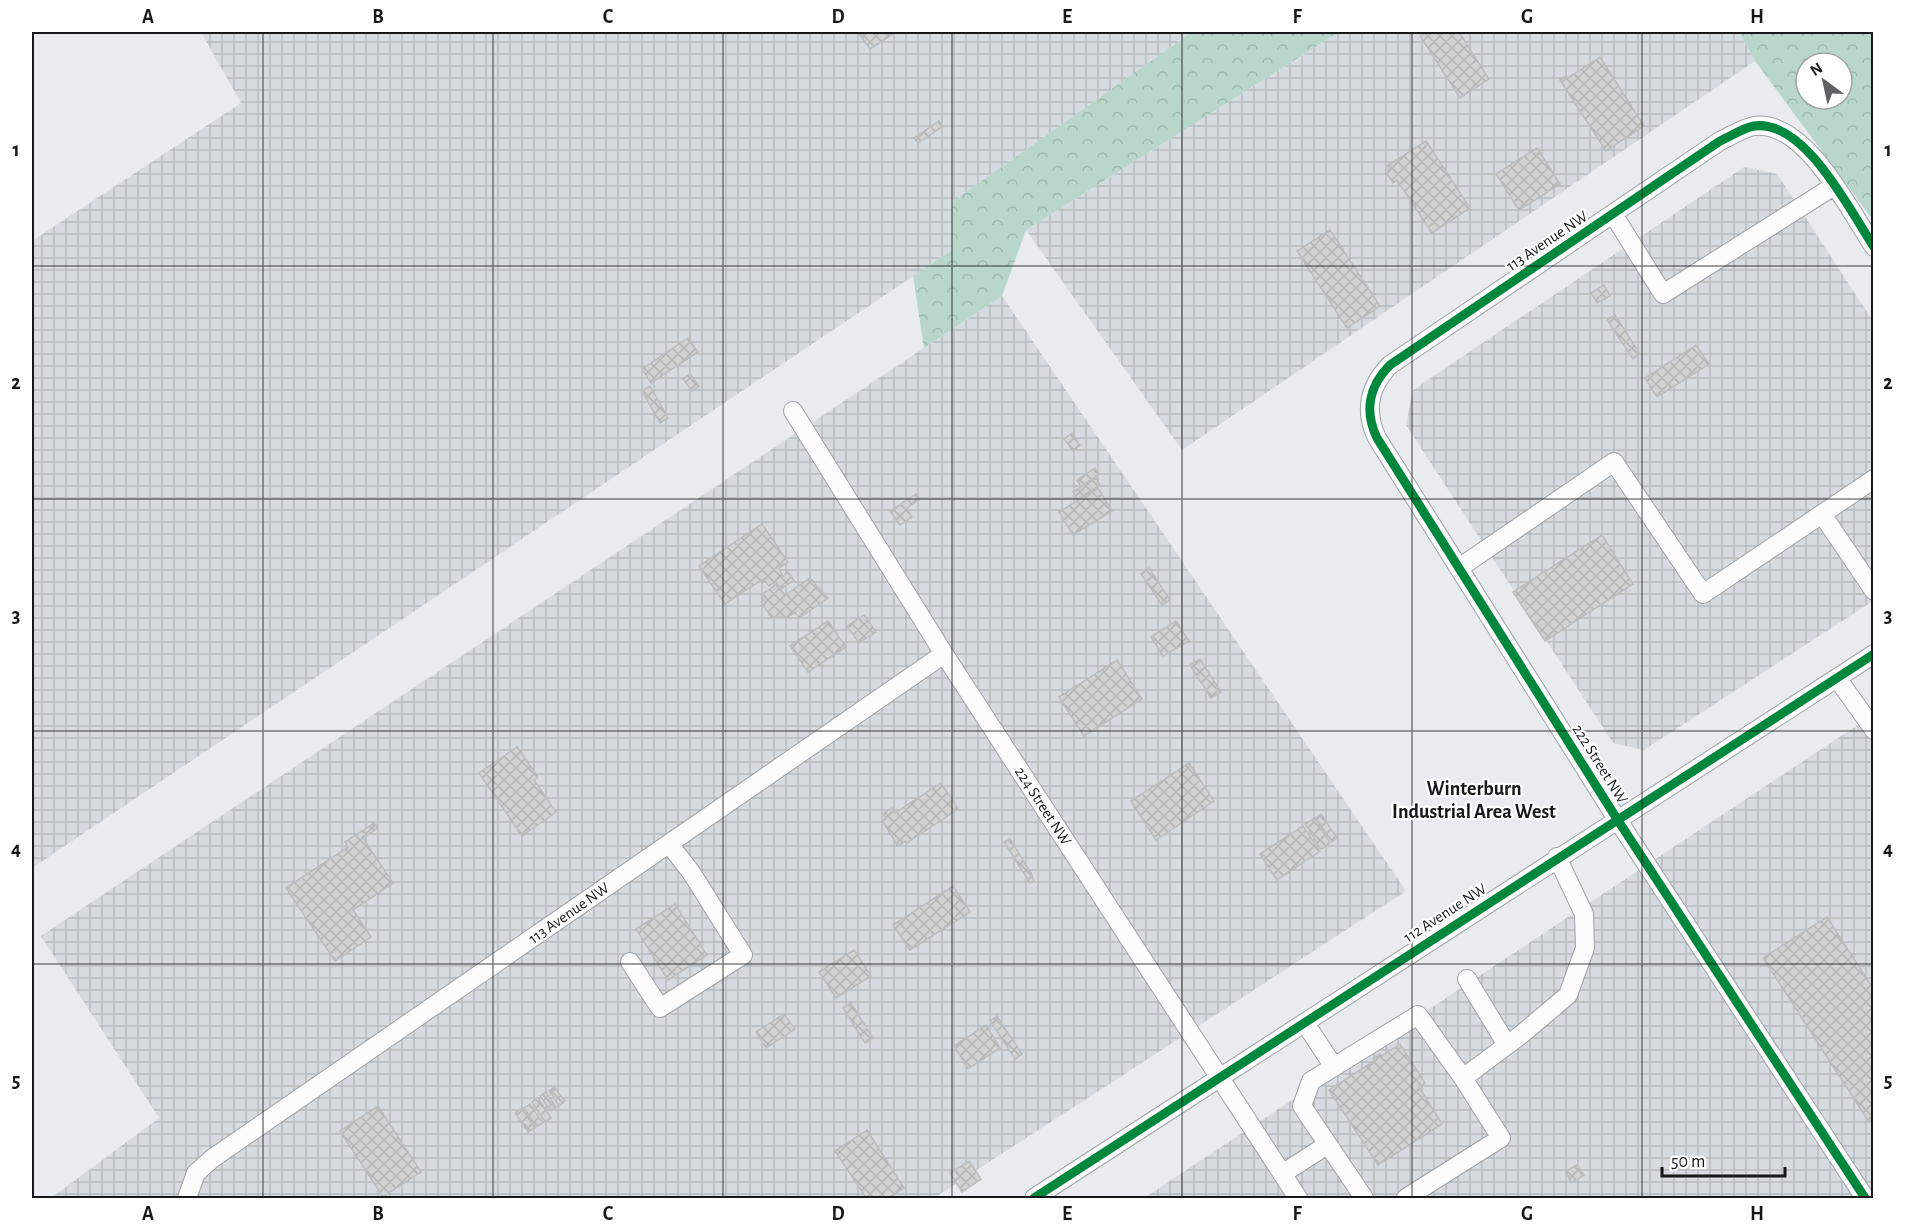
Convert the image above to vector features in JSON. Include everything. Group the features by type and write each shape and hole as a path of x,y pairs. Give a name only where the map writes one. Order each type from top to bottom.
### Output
{"street":[{"name":"113 Avenue NW","path":"1370,397 1376,382 1390,365 1720,141 1755,126 1772,128 1805,147 1834,186"},
{"path":"1613,214 1663,294 1834,186 1874,247"},
{"name":"222 Street NW","path":"1370,397 1371,425 1377,438 1617,819 1865,1198"},
{"name":"224 Street NW","path":"793,411 944,654 1298,1198"},
{"path":"1459,568 1614,462 1703,594 1874,479"},
{"path":"1822,514 1874,591"},
{"name":"113 Avenue NW","path":"187,1198 196,1173 213,1158 944,654"},
{"name":"112 Avenue NW","path":"1034,1198 1557,857 1874,654"},
{"path":"1837,678 1874,730"},
{"path":"630,962 660,1008 743,955 691,872 669,844"},
{"path":"1463,1078 1568,995 1585,948 1584,914 1557,857"},
{"path":"1467,979 1507,1045"},
{"path":"1364,1198 1302,1106 1311,1081 1418,1015 1501,1137 1406,1198"},
{"path":"1305,1023 1334,1067"},
{"path":"1282,1174 1327,1145"}],"shaded area":[{"path":"201,32 1192,32 952,202 952,250 32,868 32,241 241,103"},
{"path":"1339,32 1739,32 1755,61 1182,450 1026,230"},
{"path":"1744,167 1777,174 1873,321 1873,601 1644,750 1613,743 1406,425 1413,390"},
{"path":"1002,296 1406,891 934,1198 51,1198 159,1118 41,936"},
{"path":"1873,715 1873,1198 1144,1198"}],"green space":[{"path":"1192,32 1339,32 1026,230 1002,296 924,348 913,276 952,250 952,202"},
{"path":"1739,32 1873,32 1873,220 1755,61"}],"building":[{"path":"858,32 896,32 870,49"},
{"path":"1427,32 1459,32 1489,79 1460,98 1420,36"},
{"path":"1600,57 1644,126 1606,151 1560,80 1566,76 1568,78"},
{"path":"939,121 943,126 918,143 914,138"},
{"path":"1426,141 1470,208 1432,233 1397,180 1393,183 1385,171 1389,168 1387,166"},
{"path":"1537,148 1560,184 1519,210 1496,174"},
{"path":"1330,230 1380,306 1347,328 1297,251"},
{"path":"1604,285 1610,296 1597,303 1591,293"},
{"path":"1615,315 1640,354 1633,359 1607,320"},
{"path":"688,338 698,352 651,383 642,369"},
{"path":"1696,345 1709,364 1657,397 1645,378"},
{"path":"690,374 699,386 692,391 683,379"},
{"path":"650,386 668,418 660,423 642,391"},
{"path":"1072,433 1080,445 1073,451 1064,439"},
{"path":"1095,468 1099,474 1081,487 1077,480"},
{"path":"1096,478 1100,485 1078,499 1073,492"},
{"path":"1098,488 1112,511 1073,535 1059,512"},
{"path":"916,494 920,499 907,508 912,517 900,525 890,511"},
{"path":"762,524 788,562 779,568 783,576 788,572 794,580 781,589 775,581 769,586 763,579 725,604 699,566"},
{"path":"1602,535 1633,584 1545,641 1513,592"},
{"path":"1149,568 1170,600 1162,605 1141,574"},
{"path":"810,578 828,598 799,618 795,612 788,617 771,617 761,602 764,600 761,595 776,585 785,595"},
{"path":"864,615 876,632 859,643 847,626"},
{"path":"828,621 846,647 808,672 790,646"},
{"path":"1176,621 1189,641 1163,656 1151,637"},
{"path":"1200,659 1221,692 1211,698 1190,665"},
{"path":"1117,660 1142,699 1084,736 1059,697"},
{"path":"517,747 538,777 534,780 556,812 522,836 479,773"},
{"path":"1189,763 1214,801 1156,840 1131,801"},
{"path":"941,783 958,809 907,843 906,841 898,846 882,821 886,818 883,814 892,808 895,813"},
{"path":"1321,814 1337,838 1332,842 1316,818"},
{"path":"1315,818 1330,843 1321,849 1305,824"},
{"path":"374,823 378,828 363,838 393,883 353,910 371,937 335,961 286,888 348,847 345,842"},
{"path":"1303,826 1320,851 1277,880 1260,854"},
{"path":"1010,839 1034,881 1030,883 1004,842"},
{"path":"953,886 970,912 910,950 893,925"},
{"path":"675,904 707,955 668,980 636,929"},
{"path":"1827,917 1874,990 1874,1119 1869,1122 1763,958"},
{"path":"854,950 871,976 836,998 819,972"},
{"path":"851,1003 873,1038 865,1043 843,1008"},
{"path":"784,1014 795,1029 766,1048 756,1032"},
{"path":"997,1016 1022,1054 1015,1059 990,1021"},
{"path":"986,1025 1000,1048 968,1069 954,1046"},
{"path":"1400,1044 1425,1083 1419,1087 1442,1124 1378,1165 1329,1090 1374,1061 1373,1059 1380,1054 1382,1056"},
{"path":"554,1087 565,1101 559,1106 549,1091"},
{"path":"546,1092 556,1107 551,1111 540,1096"},
{"path":"538,1098 551,1118 545,1122 532,1102"},
{"path":"530,1104 543,1123 536,1127 524,1108"},
{"path":"378,1106 421,1172 383,1197 340,1131"},
{"path":"522,1108 535,1128 528,1132 515,1113"},
{"path":"867,1130 904,1188 888,1198 866,1198 835,1151"},
{"path":"969,1161 981,1179 962,1192 950,1173"},
{"path":"1577,1165 1584,1175 1571,1183 1566,1171"}],"cycle path":[{"path":"1865,1198 1617,819 1377,438 1370,409 1377,381 1390,365 1720,141 1750,127 1773,128 1791,137 1808,152 1839,191 1874,247"},
{"path":"1034,1198 1874,654"}],"district":[{"name":"Winterburn Industrial Area West","path":"1474,800"}]}
